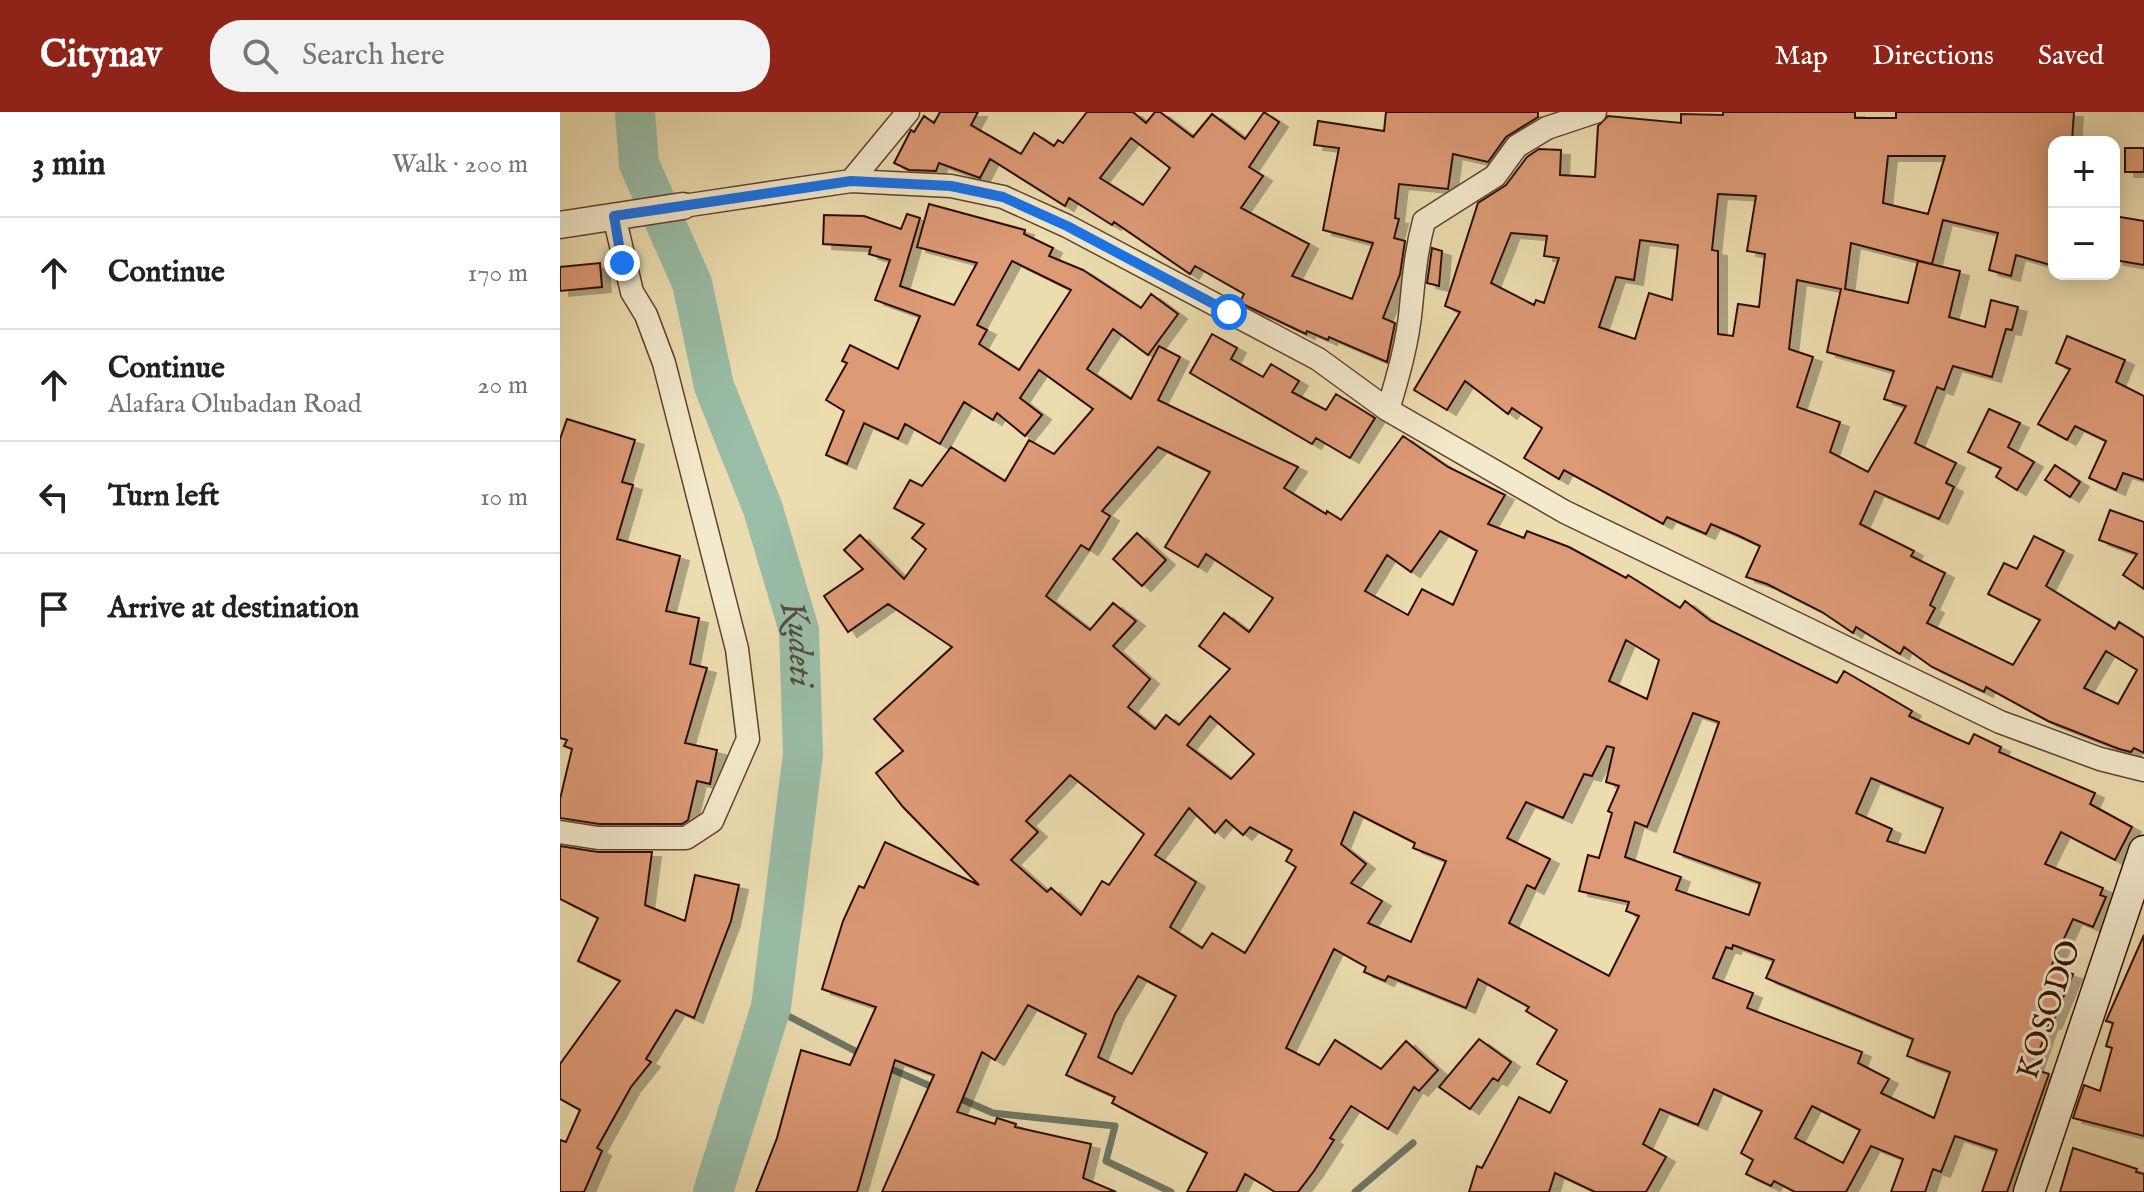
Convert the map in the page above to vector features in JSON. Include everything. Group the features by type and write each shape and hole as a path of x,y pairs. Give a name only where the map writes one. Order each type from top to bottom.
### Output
{"main road":[{"name":"KOSODO","path":"2029,1192 2144,851"}],"street":[{"path":"851,181 908,112"},
{"path":"1388,410 1403,359 1411,308 1413,259 1424,221 1495,176 1517,146 1547,128 1595,112"},
{"path":"560,225 851,181 951,186 1003,197 1067,226 1318,359 1388,410 1565,512 2000,722 2100,759 2144,770"},
{"path":"560,832 598,838 686,838 712,821 748,739 737,649 668,378 646,315 632,292 622,263 627,215"}],"building":[{"path":"940,112 978,112 971,125 1021,154 1034,133 1054,146 1058,140 1063,143 1087,112 1133,112 1146,123 1155,112 1160,112 1193,137 1212,114 1245,139 1264,112 1279,122 1249,167 1263,176 1241,208 1309,244 1292,276 1352,299 1373,243 1323,230 1339,148 1314,145 1318,121 1384,131 1386,112 1538,112 1538,117 1506,137 1488,162 1453,154 1448,189 1399,184 1395,218 1399,219 1394,238 1405,241 1400,274 1383,318 1395,323 1387,362 1329,337 1328,340 1307,331 1306,334 1249,307 1240,302 1244,294 1195,266 1190,274 1114,222 1112,225 1069,198 1065,206 990,159 980,178 939,163 936,171 909,170 894,163 911,130 914,132 924,116 934,123","holes":["1131,138 1170,168 1143,205 1100,178"]},
{"path":"1855,112 1855,118 1896,118 1896,112 2074,112 2072,136 2048,136 2048,264 2016,255 2011,276 1989,270 1998,233 1943,220 1932,264 1851,243 1845,289 1908,303 1918,261 1960,271 1949,317 1985,327 1991,300 2018,307 2012,330 2006,329 1992,377 1953,366 1944,390 1937,387 1915,443 1956,463 1946,483 1954,487 1939,519 1875,491 1860,524 1914,551 1911,556 1945,573 1930,605 1935,608 1927,623 2013,665 2040,620 1988,594 2004,563 2017,569 2034,536 2064,551 2046,586 2115,629 2119,622 2144,638 2144,753 2134,748 2131,752 2119,749 2048,721 1986,687 1984,692 1932,667 1904,647 1900,654 1856,627 1853,633 1822,612 1767,584 1746,577 1760,546 1737,535 1711,524 1706,534 1667,517 1663,524 1564,470 1559,479 1524,458 1542,428 1512,408 1508,414 1465,381 1447,410 1414,390 1460,312 1445,306 1478,203 1506,185 1527,157 1539,149 1561,150 1560,175 1595,177 1598,126 1608,116 1681,123 1681,114","holes":["1888,156 1945,156 1928,214 1883,203","1718,194 1756,196 1747,251 1765,254 1759,307 1738,304 1733,336 1718,334 1718,251 1712,250","1511,233 1547,236 1544,256 1559,258 1544,303 1536,300 1534,305 1491,283","1640,240 1678,245 1672,300 1649,293 1635,339 1599,327 1616,277 1634,280","1797,280 1841,289 1827,352 1894,371 1884,399 1906,406 1868,472 1830,452 1840,422 1797,407 1813,357 1789,349","2106,651 2137,670 2118,704 2084,688"]},
{"path":"2125,148 2144,148 2144,172 2125,172"},
{"path":"929,204 1025,230 1024,234 1053,248 1049,256 1083,270 1141,308 1151,294 1178,314 1148,355 1113,329 1087,369 1131,399 1159,346 1180,357 1158,400 1298,467 1284,488 1326,514 1327,511 1341,520 1403,436 1448,467 1505,495 1488,524 1524,538 1527,531 1569,547 1626,578 1628,575 1680,608 1685,601 1711,621 1837,683 1844,671 1912,711 1909,716 1969,744 1974,734 2001,747 1999,752 2095,793 2090,804 2132,827 2115,860 2061,832 2045,864 2103,888 2100,895 2106,897 2093,927 2073,919 2051,967 2073,974 2052,1024 2049,1023 2033,1069 2049,1074 2007,1192 1982,1192 1997,1150 1955,1136 1941,1172 1933,1169 1925,1192 1891,1192 1903,1159 1871,1146 1846,1192 1795,1192 1774,1181 1771,1186 1746,1174 1753,1160 1741,1153 1762,1111 1714,1089 1698,1125 1660,1109 1643,1144 1666,1157 1646,1192 1595,1192 1555,1173 1549,1192 1469,1192 1477,1166 1482,1168 1519,1097 1550,1113 1567,1081 1537,1064 1557,1030 1526,1011 1529,1007 1478,979 1466,1008 1388,976 1385,981 1364,972 1366,967 1334,949 1286,1048 1319,1065 1335,1040 1381,1069 1406,1041 1438,1070 1419,1091 1414,1087 1388,1129 1351,1106 1330,1138 1334,1140 1298,1192 1275,1192 1245,1174 1236,1192 1187,1192 1207,1153 1112,1103 1115,1097 1066,1075 1086,1034 1028,1005 995,1060 982,1052 957,1112 995,1124 997,1118 1016,1124 1015,1127 1091,1144 1083,1178 1116,1192 882,1192 934,1075 895,1060 857,1192 756,1192 777,1138 801,1050 850,1065 876,1007 822,989 843,921 859,886 864,888 885,842 979,885 903,807 876,773 903,751 874,719 952,647 888,604 848,632 824,596 863,569 844,550 860,535 904,579 926,549 912,538 924,524 894,508 910,480 922,486 951,447 1005,481 1029,440 1054,454 1093,409 1039,370 1020,398 1042,415 1025,436 997,413 993,420 964,402 940,444 905,424 898,439 864,423 847,464 826,455 844,411 826,400 847,363 842,361 850,345 898,369 920,316 875,300 890,260 869,254 871,247 823,244 824,215 864,216 901,229 907,214 920,218 900,286 954,305 977,263 917,247","holes":["1012,261 1071,290 1019,370 979,344 987,330 977,325","1158,447 1210,472 1165,547 1198,567 1206,554 1273,598 1249,632 1224,613 1199,646 1230,669 1179,725 1166,715 1155,729 1128,707 1150,679 1113,646 1136,621 1113,603 1090,630 1046,596 1081,545 1089,550 1110,516 1102,511","1440,531 1477,551 1453,605 1422,589 1408,615 1365,591 1387,555 1411,572","1626,640 1659,660 1647,699 1609,681","1693,713 1719,722 1674,852 1760,883 1749,915 1676,890 1681,877 1625,857 1635,822 1647,827","1210,716 1254,754 1231,779 1187,745","1607,746 1614,748 1606,782 1619,786 1608,811 1612,813 1599,858 1588,855 1579,891 1629,902 1626,911 1639,916 1609,976 1509,923 1527,885 1535,889 1550,859 1507,838 1526,802 1563,818 1584,774 1592,776","1070,775 1144,834 1109,885 1102,881 1081,915 1051,888 1047,892 1011,860 1038,832 1026,821","1871,778 1943,808 1925,853 1887,841 1892,829 1856,813","1189,808 1215,833 1226,820 1243,835 1250,827 1292,850 1286,861 1296,867 1245,953 1212,933 1202,948 1170,927 1196,882 1155,855","1354,812 1415,843 1413,848 1446,861 1411,942 1368,923 1382,901 1351,883 1366,864 1341,844","1733,945 1774,960 1766,978 1913,1039 1907,1056 1950,1072 1934,1118 1881,1093 1889,1079 1858,1063 1862,1052 1747,1008 1753,993 1713,978 1726,947 1732,949","1138,976 1176,996 1132,1074 1098,1057 1115,1014","1812,1106 1860,1130 1843,1163 1795,1138"]},
{"path":"2120,217 2144,221 2144,265 2120,261"},
{"path":"1432,248 1442,251 1439,286 1427,283"},
{"path":"600,263 602,287 560,291 560,267"},
{"path":"1212,334 1237,348 1231,359 1263,377 1271,364 1299,381 1292,392 1326,410 1336,394 1375,418 1350,458 1316,438 1312,444 1190,373"},
{"path":"2067,336 2125,360 2116,382 2144,396 2144,480 2123,473 2116,490 2089,478 2106,441 2075,426 2067,440 2038,424 2070,369 2056,363"},
{"path":"1989,409 2020,423 2008,447 2034,462 2017,490 1996,477 2001,468 1968,452"},
{"path":"567,419 635,440 622,482 633,485 617,539 680,556 666,611 699,618 690,664 707,668 685,743 717,750 710,784 697,781 688,820 682,824 599,824 560,818 560,799 572,749 564,746 567,740 560,738 560,439"},
{"path":"2055,465 2080,482 2070,497 2045,480"},
{"path":"2110,510 2144,522 2144,589 2123,575 2137,554 2099,540"},
{"path":"1137,533 1166,560 1142,586 1113,559"},
{"path":"560,846 598,852 652,852 645,905 685,921 695,875 739,885 731,921 694,1018 676,1010 646,1059 651,1062 631,1087 597,1148 602,1151 584,1192 560,1192 560,1140 566,1142 580,1110 560,1099 560,1064 620,981 578,961 598,918 560,899"},
{"path":"2144,935 2144,1136 2073,1118 2084,1085 2100,1091 2112,1048 2106,1046 2113,1023 2106,1021"},
{"path":"1479,1039 1511,1062 1498,1081 1493,1078 1470,1109 1439,1087"},
{"path":"2073,1148 2137,1169 2136,1172 2144,1174 2144,1192 2060,1192"}],"waterway":[{"name":"Kudeti","path":"635,112 639,164 692,283 714,386 763,509 799,630 803,754 771,1007 713,1192"},
{"path":"771,1007 863,1055"},
{"path":"884,1066 935,1088"},
{"path":"954,1096 993,1113 1115,1126 1106,1161 1171,1192"},
{"path":"1355,1192 1413,1143"}],"route":[{"path":"622,263 614,216 760,192 851,181 951,186 1003,197 1067,226 1229,312"}]}
